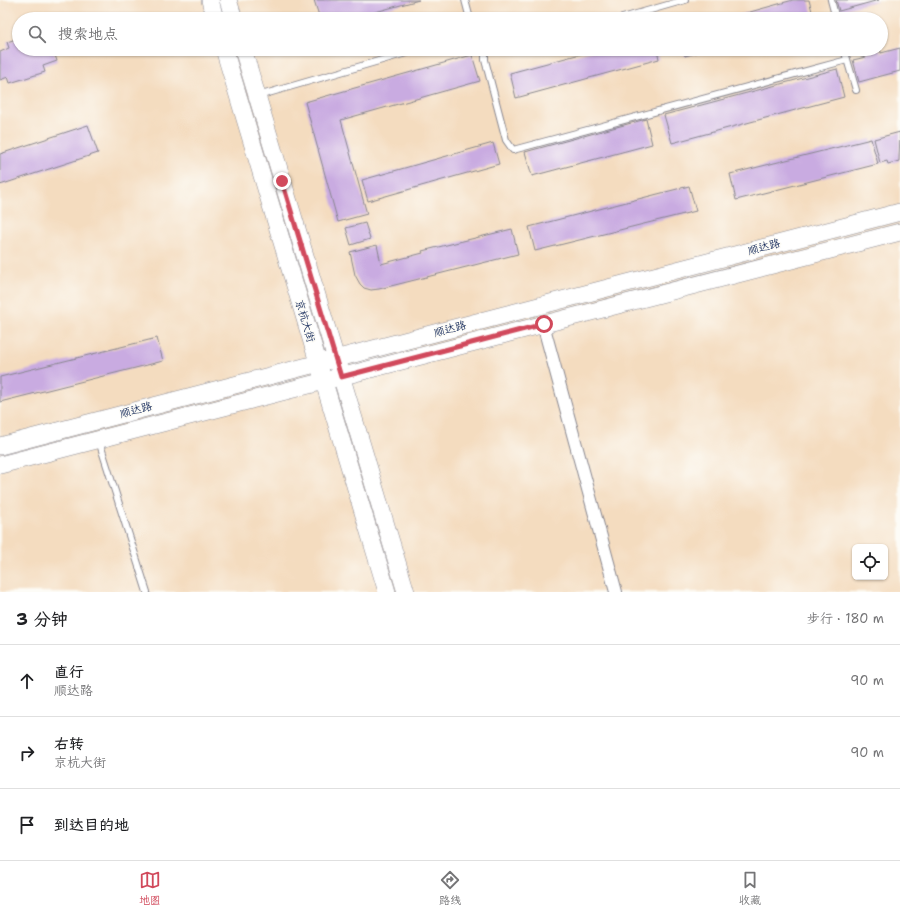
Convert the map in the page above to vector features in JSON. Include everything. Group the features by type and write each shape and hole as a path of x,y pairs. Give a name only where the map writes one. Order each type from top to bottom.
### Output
{"main road":[{"path":"210,0 214,12"},
{"path":"228,0 232,12"},
{"name":"京杭大街","path":"226,56 387,592"},
{"name":"京杭大街","path":"245,56 406,592"},
{"name":"顺达路","path":"0,446 900,212"},
{"name":"顺达路","path":"0,466 900,232"}],"street":[{"path":"544,324 616,592"}],"lane":[{"path":"465,0 468,12"},
{"path":"643,12 685,0"},
{"path":"831,0 834,12"},
{"path":"257,97 396,56"},
{"path":"485,56 506,140 513,150 847,60"},
{"path":"846,56 856,90"},
{"path":"99,440 147,592"}],"building":[{"path":"314,0 419,0 375,12 318,12"},
{"path":"793,0 809,0 812,12 750,12"},
{"path":"836,0 879,0 839,11"},
{"path":"12,40 12,56 55,56 57,61 43,66 45,72 10,83 8,77 0,80 0,52 9,48 7,42"},
{"path":"900,48 900,71 859,82 853,60 866,56 888,56 888,51"},
{"path":"468,56 472,56 480,81 341,120 367,214 338,222 305,102"},
{"path":"573,56 658,56 659,59 516,98 510,73"},
{"path":"837,69 844,97 672,143 664,115"},
{"path":"646,119 652,144 532,176 525,152"},
{"path":"88,125 98,153 0,185 0,154"},
{"path":"900,132 899,161 888,164 887,161 880,163 874,139"},
{"path":"871,139 878,164 736,200 730,174"},
{"path":"493,143 499,164 368,201 362,180"},
{"path":"689,186 696,211 535,251 529,227"},
{"path":"365,223 370,239 351,245 346,228"},
{"path":"512,229 518,254 379,289 371,290 364,288 360,284 355,275 350,252 377,245 381,264 423,253 422,251"},
{"path":"157,338 163,361 0,402 0,377"}],"route":[{"path":"282,181 341,377 544,324"}]}
